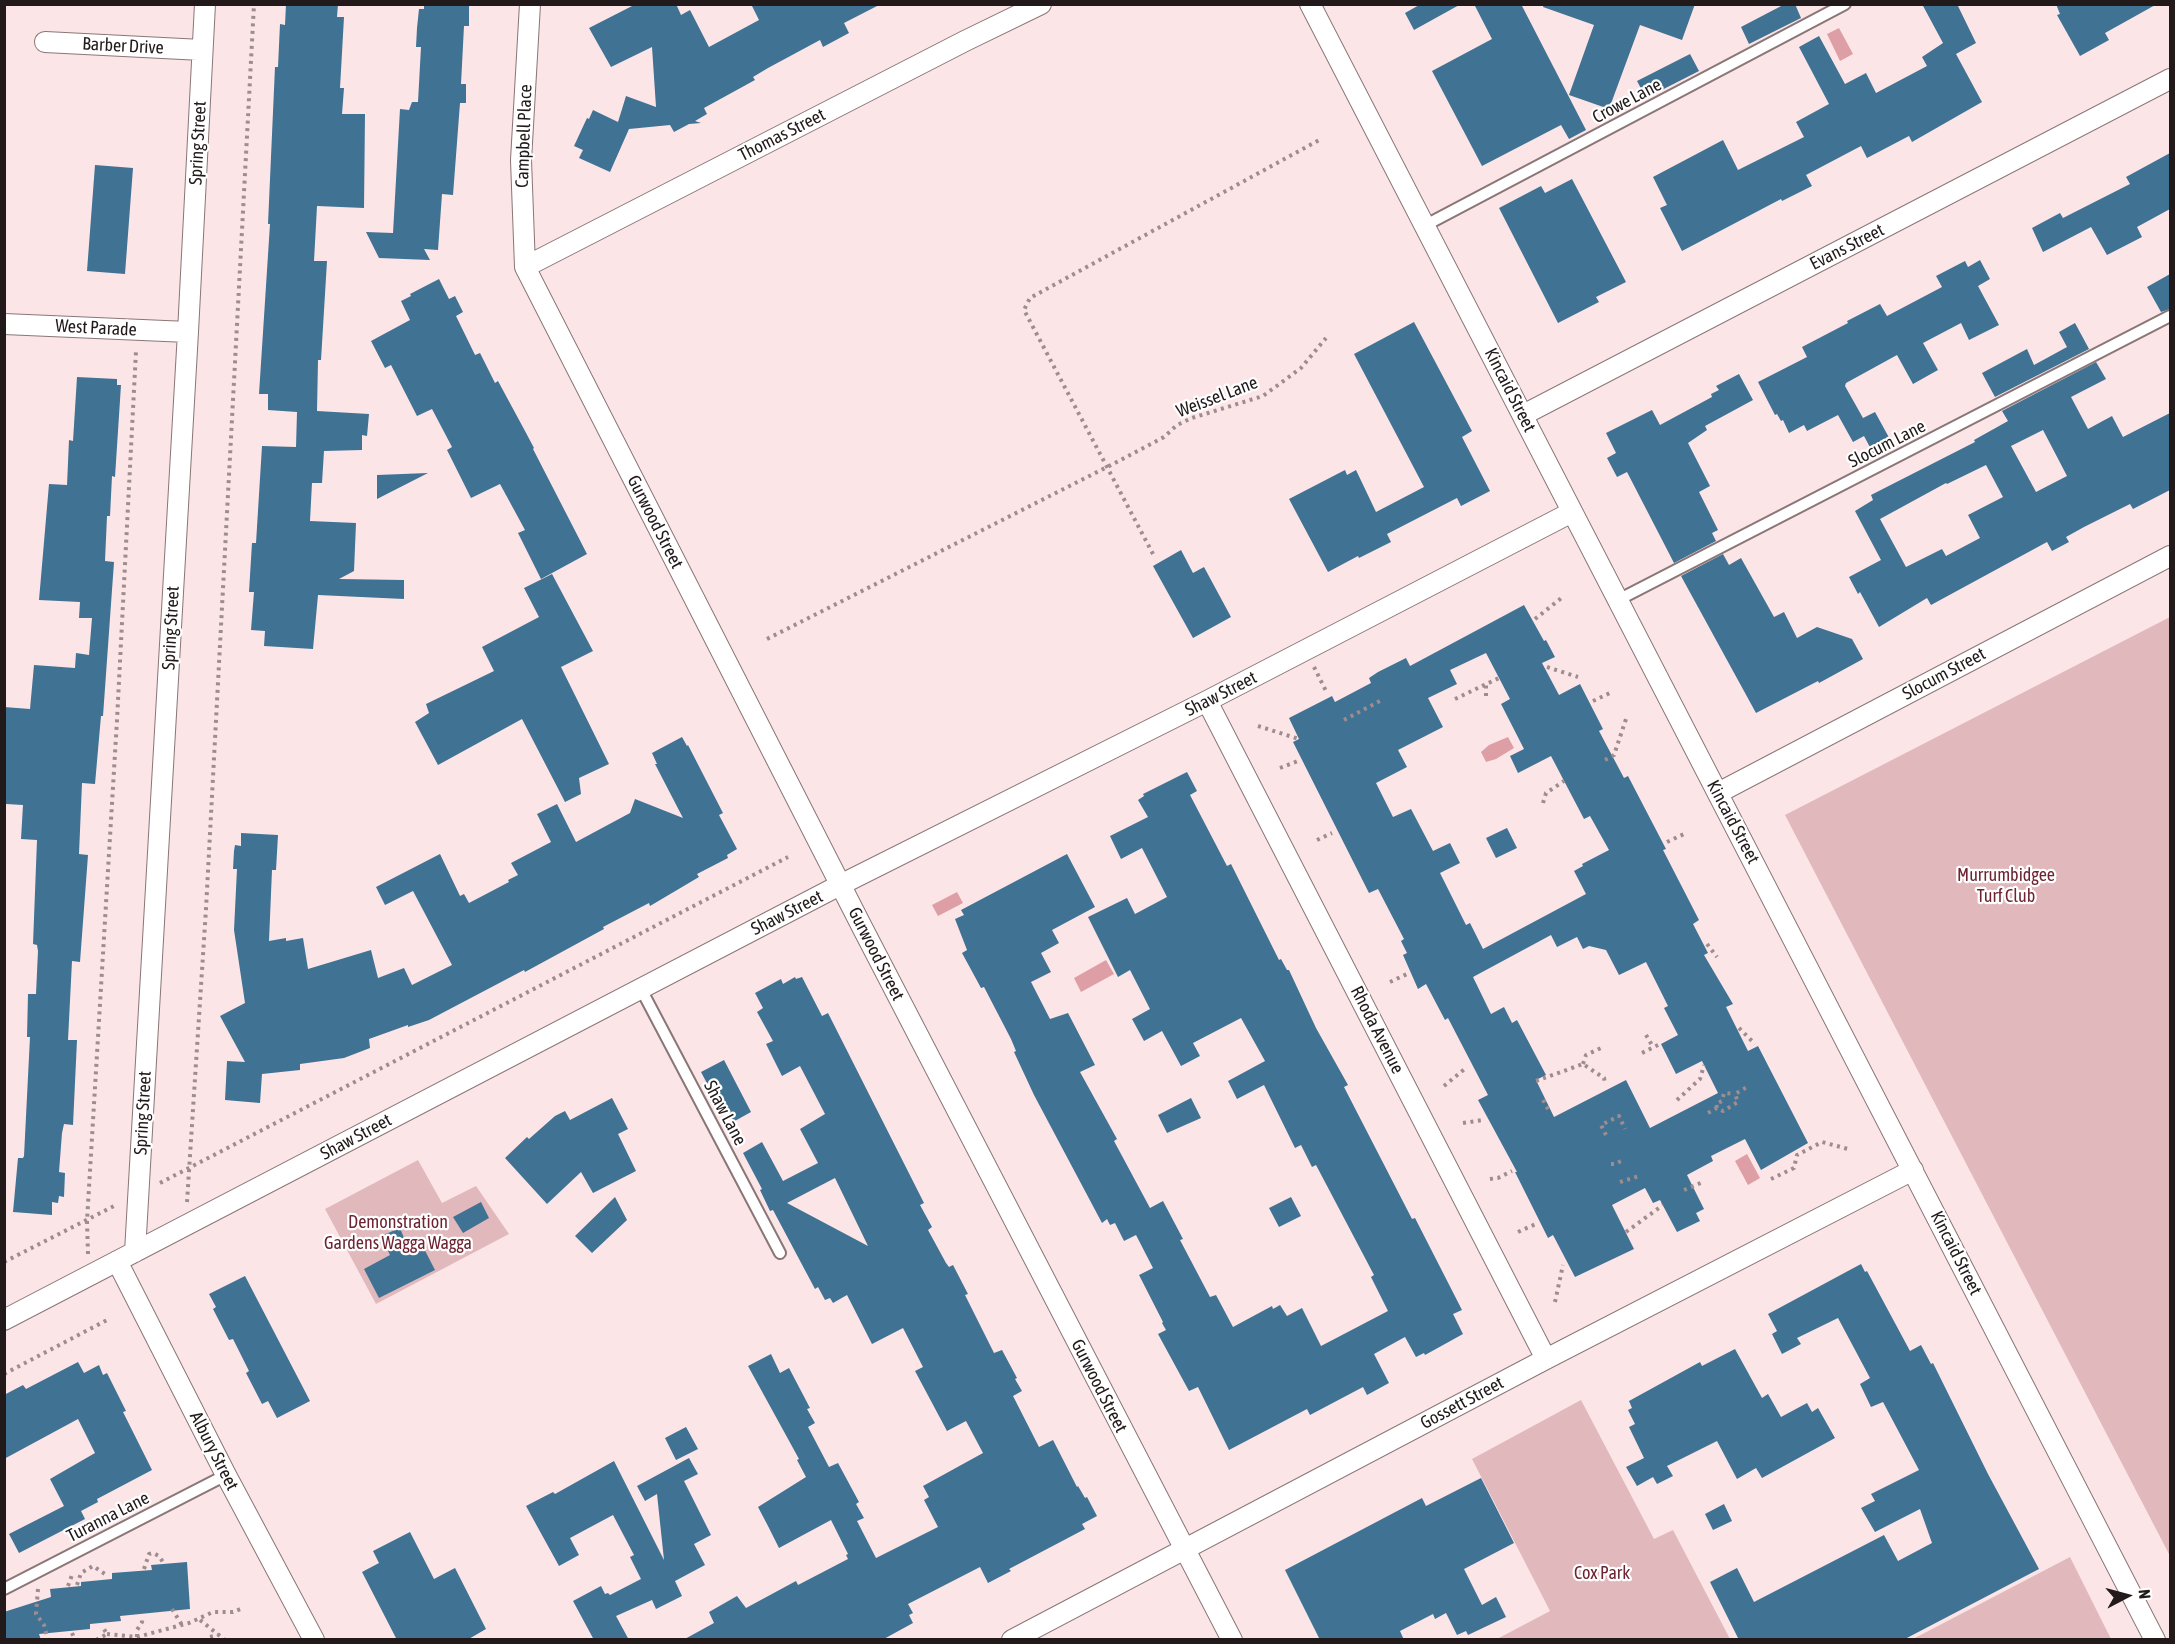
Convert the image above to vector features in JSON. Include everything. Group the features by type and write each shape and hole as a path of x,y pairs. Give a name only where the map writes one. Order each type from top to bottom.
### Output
{"street":[{"name":"Spring Street","path":"135,1252 205,4"},
{"name":"Campbell Place","path":"525,267 521,160 530,4"},
{"name":"Thomas Street","path":"525,267 1041,4"},
{"name":"Kincaid Street","path":"1310,4 2155,1640"},
{"name":"Barber Drive","path":"45,42 202,50"},
{"name":"Evans Street","path":"1522,415 2170,79"},
{"name":"Gurwood Street","path":"525,267 840,885 1232,1640"},
{"name":"West Parade","path":"4,324 188,332"},
{"name":"Shaw Street","path":"4,1320 840,885 1207,701 1572,512"},
{"name":"Slocum Street","path":"1718,793 2170,556"},
{"name":"Rhoda Avenue","path":"1207,701 1546,1359"},
{"name":"Gossett Street","path":"1012,1640 1546,1359 1913,1170"},
{"name":"Albury Street","path":"117,1261 226,1475 314,1640"}],"lane":[{"name":"Crowe Lane","path":"1424,226 1845,4"},
{"name":"Slocum Lane","path":"1618,600 2170,316"},
{"name":"Shaw Lane","path":"641,989 780,1254"},
{"name":"Turanna Lane","path":"4,1589 226,1475"}],"path":[{"path":"186,1226 206,909 254,4"},
{"path":"1153,554 1024,310 1030,298 1321,139"},
{"name":"Weissel Lane","path":"767,639 1164,437 1177,425 1192,418 1263,396 1301,368 1326,338"},
{"path":"90,1275 87,1221 137,351 126,351"},
{"path":"1535,619 1564,596"},
{"path":"1547,667 1578,676"},
{"path":"1455,699 1499,678"},
{"path":"1486,684 1486,696"},
{"path":"1593,701 1612,692"},
{"path":"1344,720 1380,700"},
{"path":"1605,760 1614,755 1626,719"},
{"path":"1258,726 1299,739"},
{"path":"1280,768 1298,761"},
{"path":"1543,803 1548,791 1564,781"},
{"path":"1317,840 1332,833"},
{"path":"1667,842 1684,834"},
{"path":"4,1262 788,857"},
{"path":"1707,944 1718,957"},
{"path":"1390,982 1407,974"},
{"path":"1739,1028 1755,1044"},
{"path":"1646,1035 1653,1047"},
{"path":"1642,1053 1660,1044"},
{"path":"1536,1081 1582,1064 1586,1055 1601,1048"},
{"path":"1582,1064 1604,1078 1605,1083"},
{"path":"1677,1100 1700,1079 1704,1065"},
{"path":"1444,1086 1467,1067"},
{"path":"1717,1108 1716,1104 1722,1101 1724,1093 1734,1094 1749,1086"},
{"path":"1717,1108 1723,1111 1738,1102 1734,1094"},
{"path":"1544,1100 1549,1111"},
{"path":"1707,1113 1717,1108"},
{"path":"1606,1135 1601,1125 1619,1116 1625,1128"},
{"path":"1463,1123 1483,1120"},
{"path":"1771,1179 1794,1168 1797,1155 1822,1142 1848,1149"},
{"path":"1611,1164 1623,1160"},
{"path":"1491,1179 1512,1171"},
{"path":"1620,1182 1639,1176"},
{"path":"1684,1190 1702,1182"},
{"path":"1626,1232 1663,1205"},
{"path":"1518,1232 1538,1223"},
{"path":"1554,1302 1563,1265"},
{"path":"4,1374 109,1318"},
{"path":"144,1569 149,1554 159,1556 163,1562"},
{"path":"77,1585 81,1573 93,1566 108,1576"},
{"path":"38,1589 36,1614 44,1625 48,1640"},
{"path":"96,1640 107,1634 124,1638 137,1637 182,1625 213,1612 233,1612 243,1608"},
{"path":"172,1609 182,1625"},
{"path":"137,1637 137,1630 143,1616"},
{"path":"199,1619 225,1640"},
{"path":"102,1626 107,1634"},
{"path":"72,1633 75,1640"},
{"path":"210,1637 219,1634"}],"green space":[{"name":"Murrumbidgee Turf Club","path":"2170,617 2170,1556 1785,815"},
{"name":"Demonstration Gardens Wagga Wagga","path":"418,1160 442,1203 476,1186 509,1234 376,1304 325,1209"},
{"name":"Cox Park","path":"1581,1400 1654,1539 1673,1530 1730,1639 1497,1639 1550,1611 1472,1459"},
{"path":"2070,1557 2111,1639 1913,1639"}],"shaded area":[{"path":"1839,28 1853,54 1840,61 1827,34"},
{"path":"1508,737 1514,748 1486,762 1481,752 1489,745"},
{"path":"957,892 963,903 938,916 932,905"},
{"path":"1106,960 1114,974 1081,992 1074,978"},
{"path":"1747,1154 1760,1178 1748,1185 1735,1161"}],"building":[{"path":"286,4 338,4 337,17 344,17 340,88 344,88 342,114 365,114 364,208 317,206 314,261 327,261 321,360 318,360 317,411 369,414 367,436 362,435 362,450 324,451 322,483 312,483 310,521 356,523 354,571 339,579 404,580 404,599 318,595 313,649 264,646 265,631 251,630 254,592 249,592 252,543 256,543 262,446 296,447 297,412 268,410 268,394 259,394 270,224 268,224 275,67 278,67 280,24 285,25"},
{"path":"424,4 469,4 469,26 464,26 461,84 466,84 466,103 460,103 453,195 442,194 438,250 424,249 430,260 379,258 366,232 393,233 400,109 409,110 412,102 418,102 421,47 416,47 417,28 419,9 424,9"},
{"path":"636,4 676,4 681,15 690,10 709,47 759,20 751,4 881,4 844,23 849,33 823,47 820,40 768,68 753,77 755,80 704,108 707,114 695,121 701,123 689,124 674,132 670,125 629,129 610,172 579,158 583,150 574,146 593,110 618,122 626,96 656,107 652,47 611,67 589,28"},
{"path":"1421,4 1461,4 1414,30 1405,13"},
{"path":"1474,4 1521,4 1586,130 1569,139 1561,125 1482,166 1432,71 1492,39"},
{"path":"1544,4 1695,4 1682,40 1640,25 1609,109 1569,95 1594,25 1543,7"},
{"path":"1785,4 1795,4 1801,18 1749,44 1741,27"},
{"path":"1922,4 1957,4 1976,43 1956,54 1982,102 1912,142 1909,136 1867,158 1861,146 1806,175 1812,186 1782,201 1781,199 1682,251 1660,208 1667,205 1653,177 1723,140 1738,170 1804,137 1796,122 1829,104 1799,47 1819,36 1845,84 1866,73 1876,93 1927,66 1922,57 1943,43"},
{"path":"2056,4 2157,4 2105,33 2109,40 2080,56 2057,15 2060,14"},
{"path":"1690,54 1699,71 1646,98 1637,81"},
{"path":"2170,153 2170,209 2137,227 2142,237 2107,255 2091,227 2043,252 2032,228 2060,213 2063,218 2130,184 2126,177"},
{"path":"95,165 133,168 125,274 87,271"},
{"path":"1572,179 1626,282 1596,297 1599,302 1558,323 1499,208 1541,186 1545,193"},
{"path":"1980,260 1990,279 1978,286 1999,325 1969,340 1961,323 1923,343 1938,370 1913,384 1897,355 1846,383 1845,386 1863,418 1875,412 1892,443 1873,453 1864,436 1853,442 1838,415 1807,431 1804,425 1789,433 1783,420 1781,421 1777,414 1775,415 1758,382 1807,357 1802,347 1848,323 1847,321 1880,304 1887,316 1942,287 1936,276 1965,261 1968,267"},
{"path":"2170,274 2170,309 2161,312 2147,287"},
{"path":"439,279 449,299 455,296 463,312 456,316 475,355 480,353 495,383 498,381 587,554 541,579 518,533 525,530 500,484 471,498 447,450 452,447 432,409 417,416 391,365 385,368 371,341 410,320 401,301"},
{"path":"1414,322 1472,431 1462,437 1490,491 1461,506 1457,498 1387,534 1391,542 1328,572 1289,499 1345,470 1347,475 1356,470 1376,512 1424,487 1354,354"},
{"path":"2075,323 2089,349 1995,397 1982,373 2027,349 2034,365 2067,347 2059,332"},
{"path":"2096,362 2106,379 2071,397 2088,429 2112,416 2123,437 2170,413 2170,490 2133,509 2130,504 2084,527 2066,537 2069,542 2052,551 2047,542 1931,605 1927,598 1879,627 1849,577 1881,560 1855,511 1873,500 1871,495 1975,442 1974,440 2008,421 2002,411","holes":["2043,430 2067,476 2036,492 2011,446","1986,465 2003,497 1968,515 1980,538 1946,556 1942,549 1906,567 1880,519 1946,483"]},
{"path":"1739,374 1753,400 1705,426 1707,430 1688,443 1710,486 1699,492 1718,530 1712,533 1716,541 1674,563 1627,472 1617,477 1607,458 1616,453 1606,433 1652,410 1660,425 1712,397 1711,394 1719,390 1716,386"},
{"path":"77,377 117,379 117,385 121,385 115,477 112,476 110,516 107,516 105,561 114,562 103,716 101,716 95,784 82,783 79,854 88,855 80,962 72,961 68,1040 77,1040 73,1125 64,1124 59,1172 65,1173 64,1197 59,1196 58,1203 52,1202 52,1215 13,1212 18,1158 24,1156 30,1037 27,1037 28,994 36,994 38,951 37,945 33,944 37,840 21,839 23,805 6,804 4,707 30,709 34,665 75,668 76,653 89,655 92,618 79,618 80,602 39,600 49,484 67,485 69,440 73,441"},
{"path":"428,473 377,499 377,475"},
{"path":"1181,550 1193,573 1204,567 1231,617 1193,638 1153,566"},
{"path":"1723,554 1729,565 1741,558 1774,617 1784,612 1797,638 1817,627 1852,639 1863,659 1756,713 1681,576"},
{"path":"552,574 593,651 561,667 609,764 579,778 581,794 565,802 522,719 438,765 415,722 429,713 426,704 494,671 482,647 539,617 524,588"},
{"path":"1524,605 1555,657 1542,663 1559,695 1580,684 1603,729 1599,731 1624,778 1628,776 1666,849 1663,850 1699,920 1693,924 1708,953 1704,955 1733,1004 1726,1007 1748,1051 1758,1046 1808,1143 1761,1170 1745,1139 1711,1156 1713,1161 1687,1175 1704,1209 1696,1213 1700,1221 1677,1232 1660,1200 1653,1203 1645,1188 1612,1205 1634,1249 1575,1277 1553,1235 1548,1238 1515,1172 1517,1172 1478,1100 1488,1095 1448,1018 1445,1020 1426,984 1418,989 1403,955 1407,953 1401,941 1404,939 1378,889 1369,893 1293,742 1299,739 1289,718 1332,696 1335,702 1371,683 1369,678 1378,672 1406,658 1410,666","holes":["1486,653 1510,699 1501,704 1524,749 1510,756 1518,773 1551,756 1584,819 1590,816 1609,850 1582,864 1583,866 1574,871 1586,894 1483,949 1470,923 1466,925 1440,873 1460,863 1450,843 1433,851 1411,809 1393,817 1376,783 1407,767 1398,750 1443,727 1428,698 1457,684 1450,670","1551,935 1557,947 1577,937 1583,949 1589,946 1606,950 1619,975 1646,962 1668,1006 1664,1008 1678,1035 1661,1044 1676,1074 1702,1061 1718,1093 1650,1128 1626,1080 1554,1117 1536,1080 1546,1075 1517,1020 1512,1023 1504,1007 1491,1014 1473,977"]},
{"path":"682,737 723,813 719,815 737,849 727,855 728,858 697,874 699,877 650,906 649,903 603,927 604,929 525,972 524,970 429,1020 369,1039 370,1048 344,1058 300,1064 300,1070 262,1074 260,1103 225,1100 227,1061 245,1062 220,1016 245,1003 234,930 237,869 233,869 234,851 235,845 241,846 241,833 278,835 276,870 272,870 269,941 303,938 308,969 371,950 378,978 404,968 412,985 452,965 413,891 385,905 376,887 440,854 460,896 464,894 469,903 518,875 511,863 551,842 537,814 557,804 576,842 630,813 635,799 683,818 655,764 657,764 652,753"},
{"path":"1187,772 1197,791 1190,795 1227,866 1231,864 1279,960 1281,959 1289,970 1316,1028 1348,1085 1344,1087 1462,1310 1453,1314 1463,1334 1425,1355 1424,1353 1416,1357 1405,1337 1374,1354 1389,1383 1367,1395 1363,1387 1310,1415 1307,1409 1229,1450 1198,1387 1189,1391 1158,1334 1166,1330 1139,1275 1153,1268 1136,1235 1124,1241 1115,1223 1110,1225 1107,1219 1102,1223 1034,1095 1014,1052 1016,1051 1011,1039 984,987 981,988 962,953 967,950 955,919 964,915 961,910 1067,854 1095,907 1052,930 1059,943 1041,953 1051,972 1031,982 1050,1019 1068,1013 1095,1065 1080,1072 1117,1139 1114,1141 1150,1208 1163,1201 1183,1239 1180,1240 1210,1297 1216,1295 1233,1327 1272,1306 1273,1309 1280,1305 1287,1316 1302,1308 1321,1346 1388,1311 1371,1277 1374,1275 1316,1165 1312,1167 1301,1145 1295,1148 1264,1085 1237,1099 1228,1081 1265,1061 1241,1018 1193,1043 1200,1056 1181,1066 1162,1031 1144,1041 1132,1019 1150,1009 1130,970 1118,977 1088,917 1127,898 1135,914 1167,897 1142,848 1121,859 1110,836 1148,817 1138,800 1144,796 1143,794"},
{"path":"1507,828 1517,848 1496,858 1486,838"},
{"path":"795,977 796,979 802,977 822,1016 828,1013 924,1203 920,1205 932,1227 928,1230 946,1263 949,1267 953,1265 994,1353 1002,1350 1017,1378 1015,1379 1022,1391 1013,1396 1039,1447 1053,1440 1077,1487 1085,1498 1087,1497 1097,1516 1082,1524 1085,1529 1009,1569 1011,1571 988,1583 980,1567 908,1604 913,1613 909,1615 913,1623 882,1640 683,1640 714,1623 709,1612 737,1596 746,1608 796,1581 798,1585 848,1559 846,1555 848,1554 831,1520 779,1548 758,1507 806,1477 797,1460 799,1459 748,1366 771,1354 780,1373 789,1368 810,1408 807,1409 815,1423 808,1427 829,1467 838,1463 859,1502 856,1504 864,1518 857,1521 876,1558 938,1527 924,1500 929,1497 923,1486 983,1453 966,1421 947,1431 915,1371 923,1367 903,1328 872,1344 847,1295 833,1303 830,1298 825,1300 818,1287 815,1289 773,1210 770,1211 760,1190 762,1189 743,1153 762,1142 783,1181 818,1163 800,1129 825,1114 800,1066 782,1076 766,1044 773,1041 757,1012 763,1008 755,993 781,979 783,984","holes":["835,1178 868,1246 787,1203"]},
{"path":"724,1060 751,1112 733,1122 726,1107 721,1110 701,1072"},
{"path":"612,1098 628,1129 618,1134 636,1171 593,1193 581,1172 547,1204 505,1158 527,1137 529,1139 555,1116 565,1111 570,1120"},
{"path":"1191,1098 1201,1118 1167,1133 1158,1115"},
{"path":"615,1197 627,1220 592,1253 575,1236"},
{"path":"1291,1197 1301,1216 1279,1227 1269,1208"},
{"path":"481,1202 489,1218 463,1233 453,1217"},
{"path":"400,1228 406,1243 418,1237 435,1270 379,1298 364,1269 390,1255 381,1236"},
{"path":"1861,1264 1910,1351 1921,1345 1931,1364 1933,1363 1988,1474 2039,1569 1903,1640 1739,1640 1710,1582 1737,1568 1754,1602 1884,1535 1898,1561 1932,1543 1920,1509 1875,1532 1861,1508 1875,1501 1871,1494 1919,1470 1883,1402 1871,1407 1860,1384 1870,1378 1838,1318 1797,1338 1801,1344 1782,1354 1772,1334 1777,1331 1768,1314"},
{"path":"245,1276 310,1401 277,1418 268,1401 262,1404 246,1373 249,1371 233,1339 229,1340 213,1309 216,1307 209,1294"},
{"path":"1735,1349 1762,1398 1768,1394 1781,1417 1807,1403 1812,1412 1818,1408 1835,1438 1762,1478 1756,1468 1737,1479 1717,1441 1667,1466 1673,1476 1657,1484 1653,1477 1637,1486 1626,1467 1644,1458 1629,1427 1635,1424 1628,1410 1632,1408 1629,1401 1700,1362 1702,1366"},
{"path":"78,1362 84,1373 99,1365 103,1375 107,1373 126,1411 123,1412 152,1470 97,1499 98,1502 81,1511 85,1519 19,1553 9,1534 64,1506 50,1479 95,1453 78,1419 4,1459 4,1395 23,1385 26,1389"},
{"path":"686,1427 698,1449 676,1460 665,1438"},
{"path":"689,1458 698,1474 684,1481 711,1535 694,1544 705,1565 675,1581 682,1596 656,1609 652,1600 616,1616 629,1640 594,1640 573,1601 601,1586 605,1594 610,1595 641,1579 630,1557 634,1555 613,1515 570,1538 579,1555 559,1566 526,1506 553,1492 555,1494 614,1461 664,1560 657,1494 645,1501 637,1486"},
{"path":"1481,1478 1514,1543 1464,1569 1482,1605 1496,1597 1506,1617 1468,1635 1466,1631 1457,1635 1446,1613 1435,1619 1433,1614 1400,1631 1404,1640 1320,1640 1285,1570 1422,1498 1426,1506"},
{"path":"1724,1504 1732,1521 1713,1530 1705,1514"},
{"path":"410,1532 434,1579 455,1568 486,1629 467,1640 397,1640 362,1572 379,1563 373,1551"},
{"path":"187,1562 190,1609 120,1616 121,1621 90,1624 90,1629 39,1634 41,1640 4,1640 4,1612 51,1597 50,1589 81,1586 81,1582 112,1579 112,1573 152,1570 151,1565"}]}
